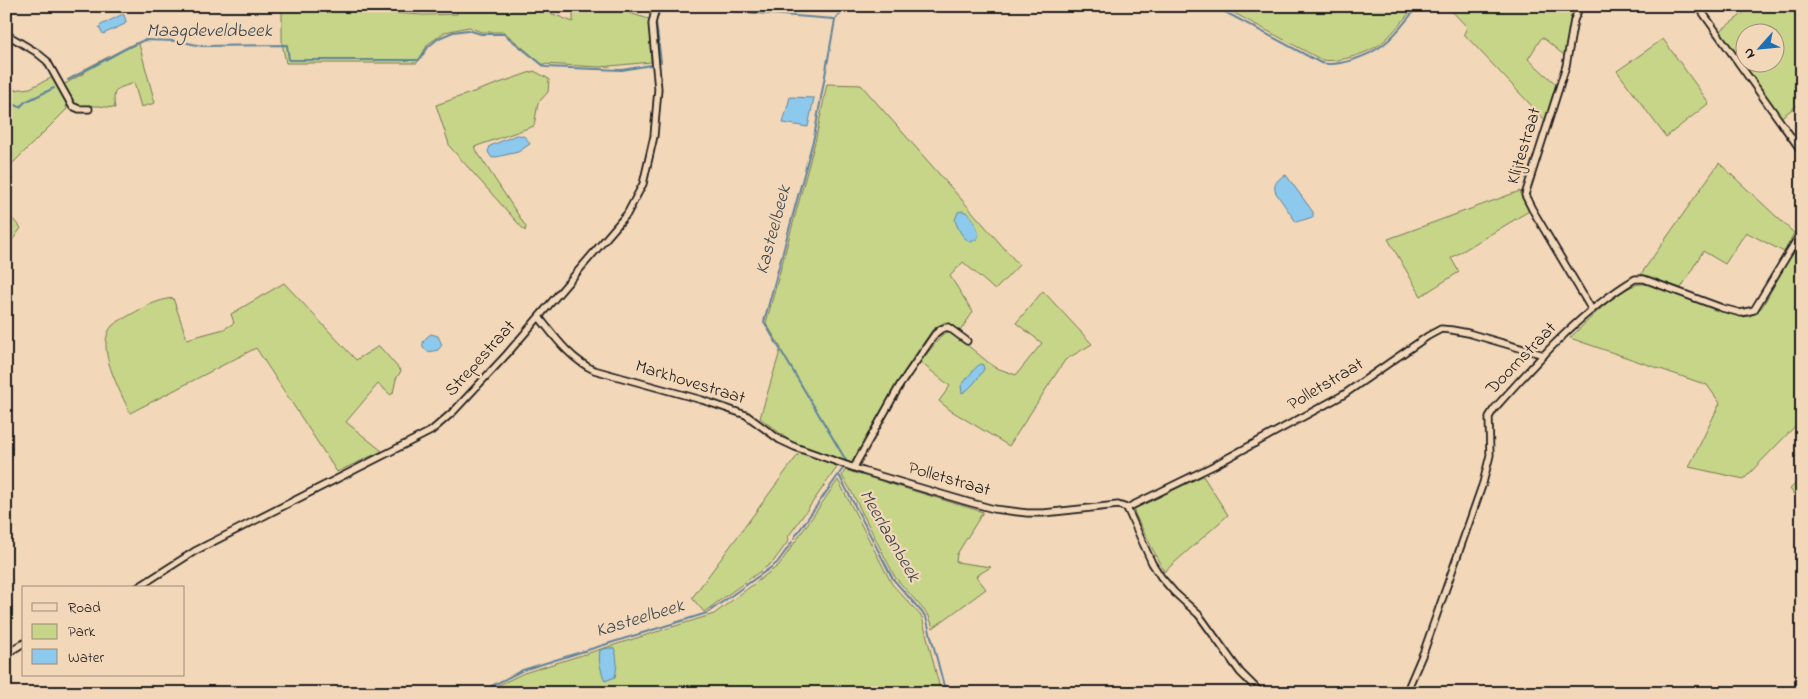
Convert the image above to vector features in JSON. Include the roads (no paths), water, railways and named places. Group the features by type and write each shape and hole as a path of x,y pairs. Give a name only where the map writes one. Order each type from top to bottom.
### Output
{"street":[{"name":"Strepestraat","path":"140,586 195,551 431,431 454,411 539,317 627,214 643,184 654,136 658,89 652,24 656,6"},
{"name":"Klijtestraat","path":"1580,6 1574,20 1566,66 1525,195 1592,310"},
{"path":"1698,6 1802,152"},
{"path":"6,34 47,61 72,106 79,109 89,109"},
{"name":"Doornstraat","path":"1406,693 1428,642 1483,483 1490,455 1489,417 1499,403 1592,310 1635,279 1644,279 1741,314 1754,310 1802,231"},
{"name":"Markhovestraat","path":"539,317 569,353 581,364 594,370 702,400 746,415 780,440 795,448 844,464"},
{"path":"854,467 900,385 935,334 941,329 948,327 967,340"},
{"name":"Polletstraat","path":"844,464 968,502 1010,512 1044,513 1118,505 1127,508 1212,466 1343,395 1441,329 1468,333 1544,356"},
{"path":"1127,508 1152,563 1161,577 1199,615 1240,672 1261,693"},
{"path":"6,654 22,644"}],"water":[{"path":"124,15 125,24 103,34 99,27"},
{"path":"790,97 814,98 808,127 783,123"},
{"path":"516,135 521,135 530,144 518,152 492,158 488,152 490,146"},
{"path":"1286,175 1313,212 1313,217 1296,222 1276,193 1276,182"},
{"path":"963,211 972,217 979,235 977,239 971,242 961,233 955,220 958,212"},
{"path":"431,334 438,336 442,345 438,350 429,352 423,348 423,343"},
{"path":"981,364 984,369 971,386 962,393 961,386 973,370"},
{"path":"614,648 617,666 615,677 605,681 600,666 599,654 600,650"}],"waterway":[{"name":"Maagdeveldbeek","path":"661,6 656,22 661,62"},
{"name":"Maagdeveldbeek","path":"667,6 834,19"},
{"name":"Kasteelbeek","path":"847,462 764,322 814,137 835,20 843,10 866,6"},
{"name":"Kasteelbeek","path":"1023,6 1051,9 1060,6"},
{"name":"Kasteelbeek","path":"1214,6 1321,63 1329,64 1354,60 1378,48 1393,36 1418,6"},
{"name":"Maagdeveldbeek","path":"68,80 144,40 178,41 202,46 287,45 289,60 419,60 429,46 439,38 453,32 468,30 481,34 504,34 545,67 622,70 651,65"},
{"name":"Maagdeveldbeek","path":"6,99 20,107 25,102 54,88"},
{"name":"Kasteelbeek","path":"794,538 844,467"},
{"name":"Meerlaanbeek","path":"839,475 893,579 926,617 945,690 944,693"},
{"name":"Kasteelbeek","path":"478,693 523,670 707,613 777,563 792,542"}]}
